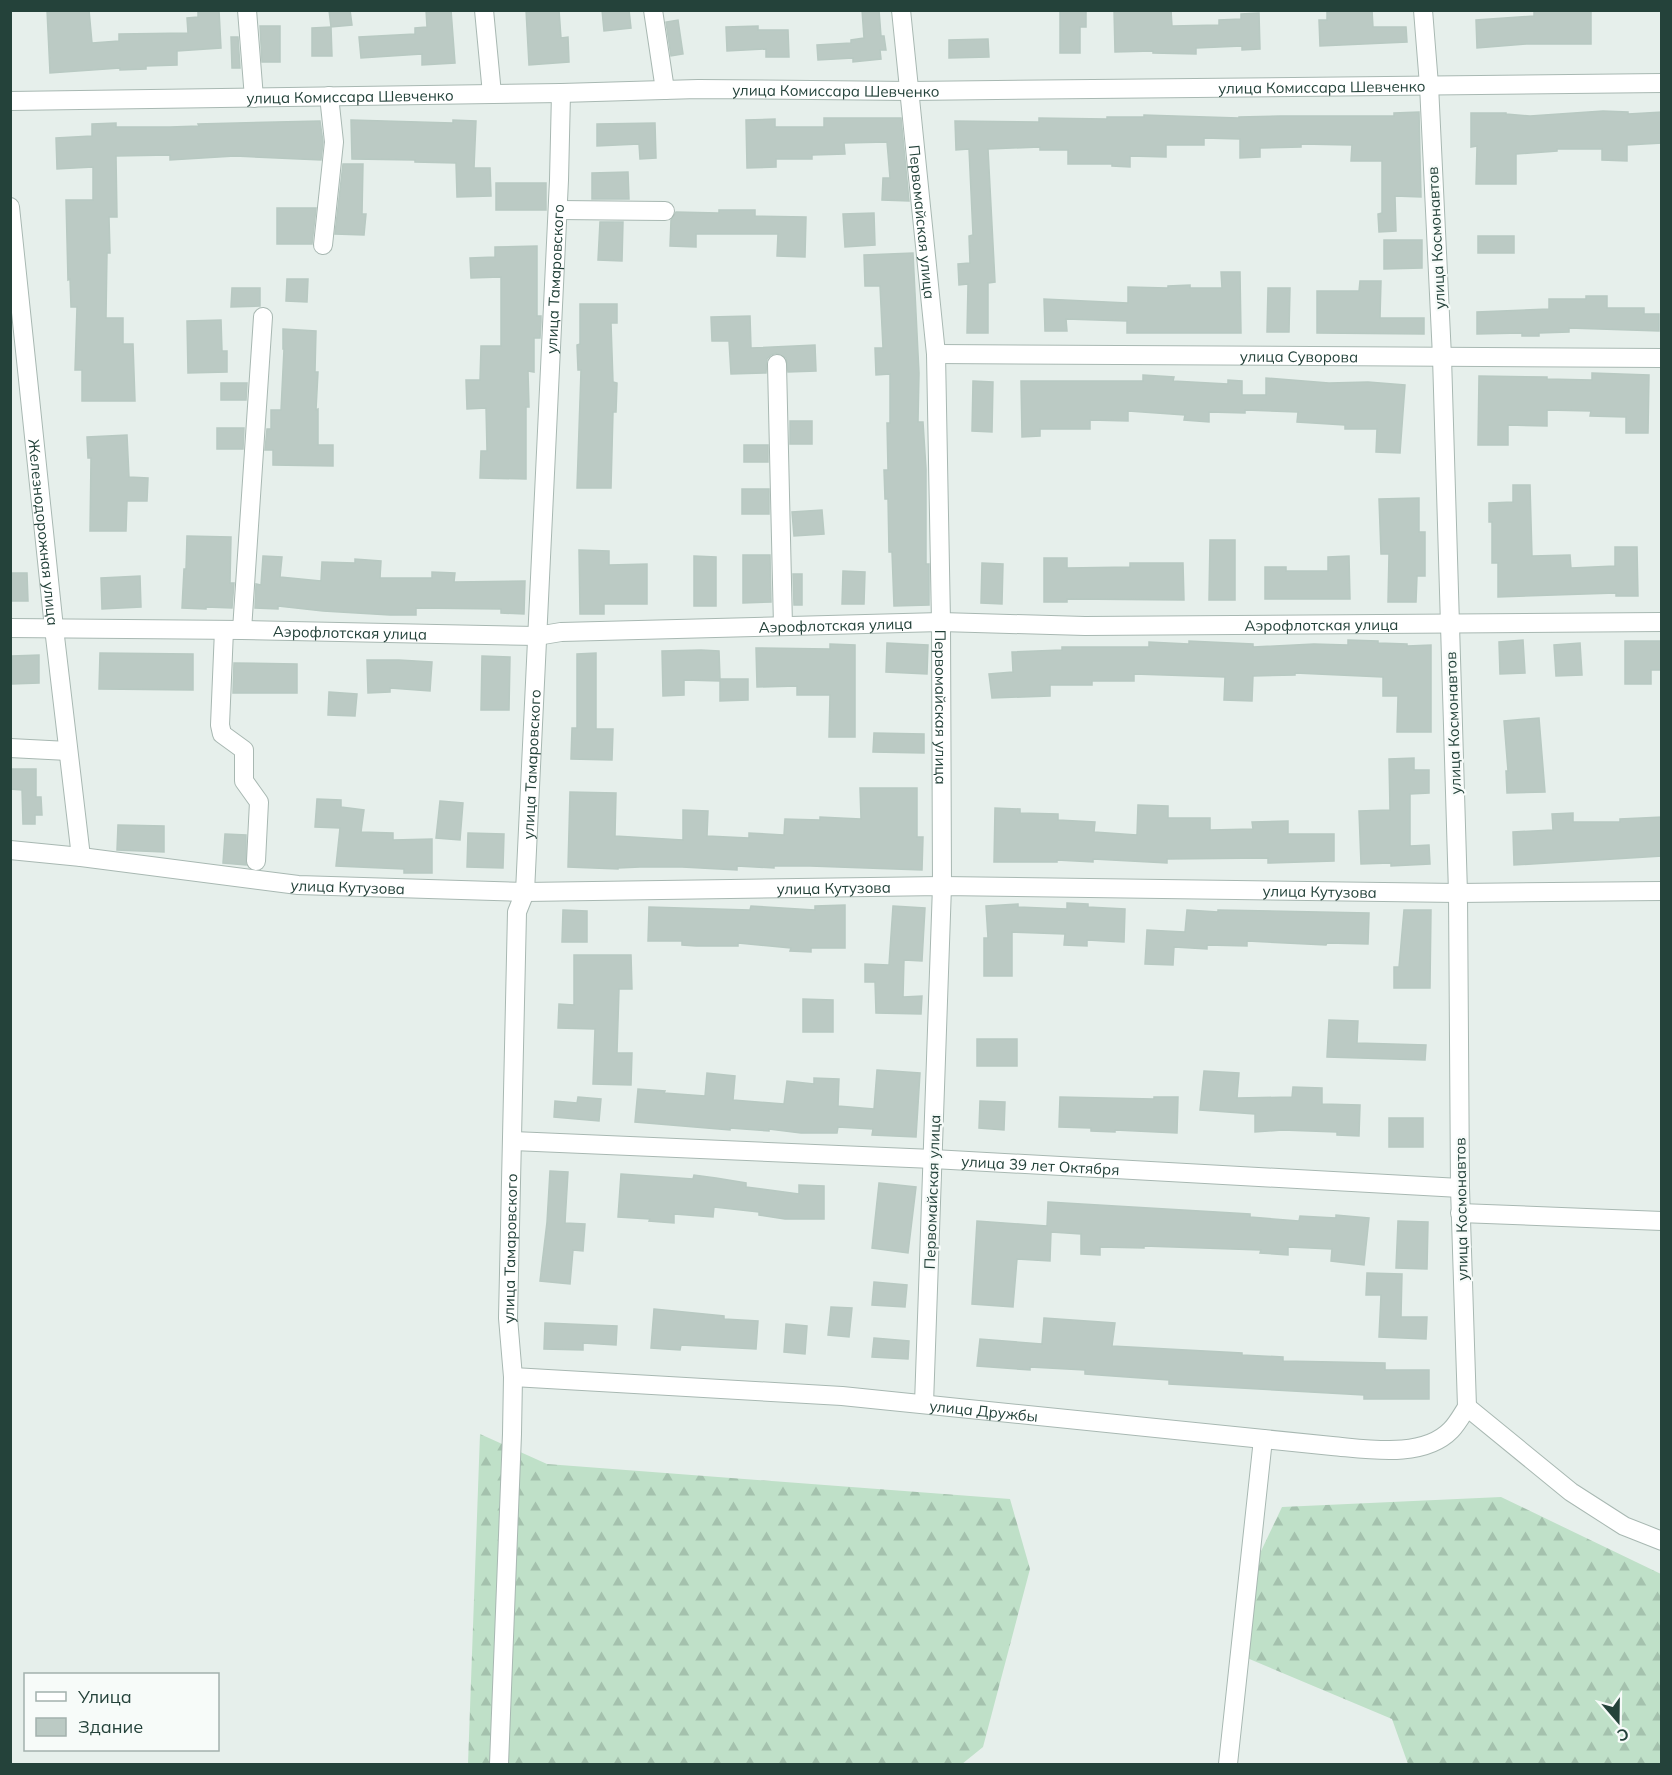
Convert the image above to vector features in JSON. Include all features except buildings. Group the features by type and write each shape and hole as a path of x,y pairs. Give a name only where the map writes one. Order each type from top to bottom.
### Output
{"street":[{"path":"248,10 254,98"},
{"path":"484,10 492,94"},
{"path":"653,10 665,90"},
{"name":"Первомайская улица","path":"901,10 936,354 941,622 942,886 924,1404"},
{"name":"улица Космонавтов","path":"1423,10 1429,85 1442,357 1458,893 1460,1213 1467,1407"},
{"name":"улица Комиссара Шевченко","path":"10,101 665,90 910,91 1662,83"},
{"name":"улица Тамаровского","path":"499,1764 512,1434 513,1377 508,1318 517,912 525,891 558,210 561,93"},
{"path":"323,245 334,142 329,96"},
{"name":"Железнодорожная улица","path":"10,207 54,628 81,857"},
{"path":"558,210 665,211"},
{"path":"256,861 259,802 244,781 244,750 222,735 220,725 233,630 263,317"},
{"name":"улица Суворова","path":"936,354 1662,358"},
{"path":"777,364 783,626"},
{"name":"Аэрофлотская улица","path":"10,628 537,636 561,632 941,622 1085,626 1662,622"},
{"path":"10,748 68,751"},
{"name":"улица Кутузова","path":"10,850 298,885 525,891 942,886 1458,893 1662,891"},
{"name":"улица 39 лет Октября","path":"513,1141 933,1159 1460,1188"},
{"path":"1460,1213 1662,1221"},
{"name":"улица Дружбы","path":"513,1377 842,1396 1393,1451 1430,1445 1450,1431 1467,1407"},
{"path":"1467,1407 1571,1492 1624,1526 1662,1541"},
{"path":"1228,1764 1263,1439"}],"green space":[{"path":"480,1434 547,1464 1010,1499 1030,1569 983,1747 962,1764 468,1764"},
{"path":"1501,1497 1661,1574 1661,1764 1408,1764 1392,1719 1247,1658 1254,1566 1282,1507"}]}
